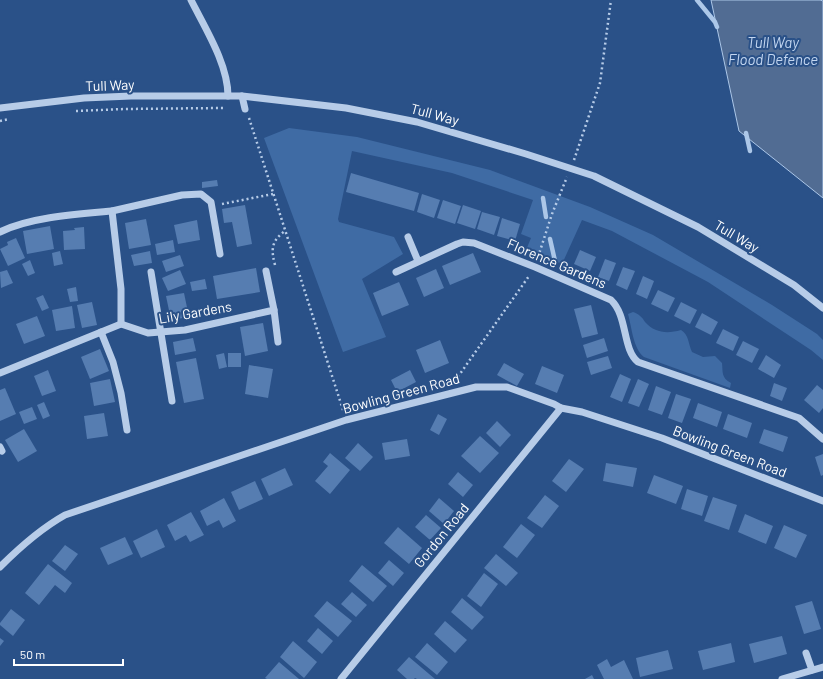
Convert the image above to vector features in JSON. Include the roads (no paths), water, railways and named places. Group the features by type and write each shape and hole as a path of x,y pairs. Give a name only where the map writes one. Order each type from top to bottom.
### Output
{"street":[{"path":"191,0 223,65 228,86 228,96"},
{"name":"Tull Way","path":"0,108 84,98 131,96 242,96 346,108 418,122 594,176 698,227 794,286 823,308"},
{"path":"242,96 245,109"},
{"path":"0,232 31,222 112,211 182,195 202,194 211,202 220,254"},
{"path":"0,373 121,324 121,289 112,211"},
{"path":"408,237 418,261"},
{"name":"Florence Gardens","path":"396,272 457,244 468,242 474,243 535,267 596,293 613,302 620,311 632,354 638,362 799,418 823,439"},
{"path":"152,272 172,401"},
{"path":"266,274 274,310 278,342"},
{"name":"Lily Gardens","path":"121,324 148,333 185,330 274,310"},
{"path":"98,333 113,362 121,393 127,430"},
{"name":"Bowling Green Road","path":"0,567 26,542 49,524 65,515 346,420 476,387 507,387 561,408 582,412 662,438 823,501"},
{"name":"Gordon Road","path":"341,679 561,408"},
{"path":"806,652 812,670"},
{"path":"782,679 823,667"}],"water":[{"name":"Tull Way Flood Defence","path":"711,0 823,1 823,198 739,131"}],"waterway":[{"path":"697,0 715,22 717,27"},
{"path":"746,133 750,151"},
{"path":"543,198 546,217"},
{"path":"550,239 555,261"}]}
